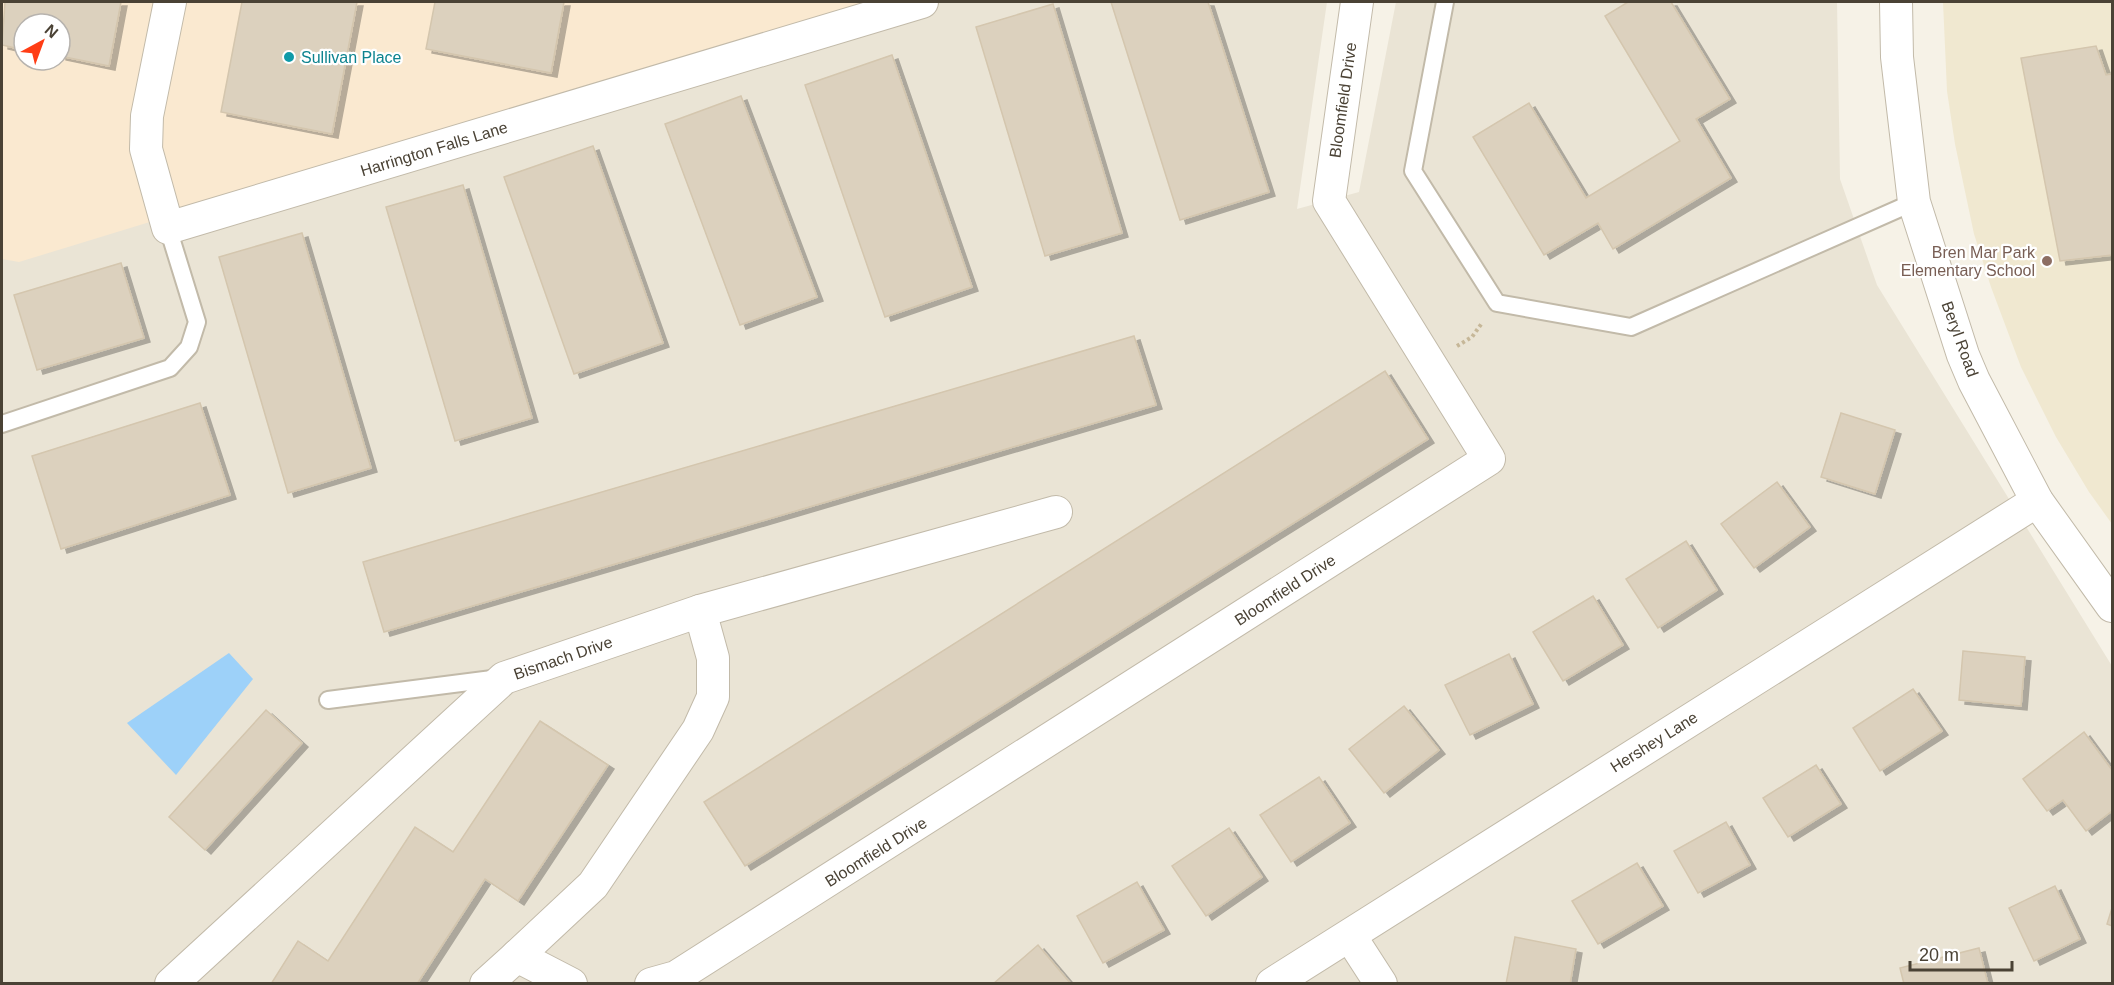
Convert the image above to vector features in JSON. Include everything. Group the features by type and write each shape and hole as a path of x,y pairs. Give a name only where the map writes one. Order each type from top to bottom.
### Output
{"street":[{"path":"168,228 146,149 147,116 170,2"},
{"name":"Harrington Falls Lane","path":"168,228 922,2"},
{"name":"Bloomfield Drive","path":"651,984 676,977 778,914 1489,459 1329,201 1357,2"},
{"name":"Beryl Road","path":"1896,2 1897,57 1914,202 1967,364 2037,501 2112,606"},
{"name":"Hershey Lane","path":"1272,984 2037,501"},
{"name":"Bismach Drive","path":"171,984 504,678 700,611 1056,512"},
{"path":"486,984 593,885 698,730 713,697 713,658 700,611"},
{"path":"1350,936 1381,984"},
{"path":"517,956 571,984"}],"lane":[{"path":"1445,2 1413,171 1497,303 1631,327 1914,202"},
{"path":"2,424 170,368 189,347 197,322 168,228"},
{"path":"328,700 504,678"}],"path":[{"path":"1452,349 1472,337 1497,303"}],"shaded area":[{"path":"2,2 1327,2 1297,209 1359,192 1396,2 1837,2 1840,179 1877,285 2112,666 2112,983 2,984"},
{"path":"2,2 870,2 19,262 2,259"},
{"name":"Bren Mar Park Elementary School","path":"1943,2 2112,2 2112,524 2089,492 2056,437 2021,367 1991,287 1974,234 1955,144 1947,91"}],"water":[{"path":"229,653 253,679 176,775 127,723"}],"building":[{"path":"5,2 121,2 109,66 72,58 72,12 12,12 12,47 2,45"},
{"name":"Sullivan Place","path":"242,2 357,2 332,134 221,112"},
{"name":"Sullivan Place","path":"435,2 564,2 551,73 426,49"},
{"path":"1111,2 1208,2 1269,192 1180,220"},
{"path":"1628,2 1671,2 1730,99 1696,119 1731,178 1613,249 1598,223 1544,255 1473,137 1529,103 1586,198 1680,141 1605,16"},
{"path":"1053,4 1122,233 1045,256 976,27"},
{"path":"2096,46 2106,75 2112,74 2112,255 2060,261 2021,58"},
{"path":"892,55 972,287 885,317 805,85"},
{"path":"741,96 817,297 740,325 665,124"},
{"path":"593,146 663,343 574,374 504,177"},
{"path":"463,185 532,418 455,441 386,207"},
{"path":"302,233 371,468 288,493 219,257"},
{"path":"121,263 144,338 37,370 14,295"},
{"path":"1134,336 1156,405 384,632 363,562"},
{"path":"1385,371 1428,439 745,866 704,802"},
{"path":"200,403 230,495 61,549 32,456"},
{"path":"1841,413 1895,430 1875,494 1821,477"},
{"path":"1777,482 1810,527 1754,568 1721,524"},
{"path":"1686,541 1717,590 1658,628 1626,579"},
{"path":"1593,596 1623,645 1563,681 1533,632"},
{"path":"1963,651 2025,657 2021,706 1959,700"},
{"path":"1509,654 1533,704 1470,735 1445,685"},
{"path":"1913,689 1942,731 1880,771 1853,728"},
{"path":"1404,706 1439,750 1384,793 1349,749"},
{"path":"266,710 302,743 205,850 169,817"},
{"path":"540,721 608,765 518,901 485,879 417,984 271,984 298,941 328,961 415,827 453,852"},
{"path":"2084,732 2112,770 2112,811 2086,831 2063,800 2047,811 2023,779"},
{"path":"1816,765 1841,804 1788,837 1763,798"},
{"path":"1319,777 1350,823 1291,862 1260,815"},
{"path":"1726,822 1750,865 1698,893 1674,851"},
{"path":"1229,828 1262,877 1206,916 1172,866"},
{"path":"1637,863 1663,906 1598,944 1572,901"},
{"path":"1137,882 1164,930 1103,963 1077,916"},
{"path":"2055,886 2080,939 2034,961 2009,908"},
{"path":"2112,908 2112,926 2107,924"},
{"path":"1515,937 1576,949 1570,984 1506,984"},
{"path":"1038,945 1071,984 993,984"},
{"path":"1979,948 1988,984 1904,984 1900,968"}],"place":[{"name":"Sullivan Place","path":"289,57"},
{"name":"Bren Mar Park Elementary School","path":"2047,261"}]}
